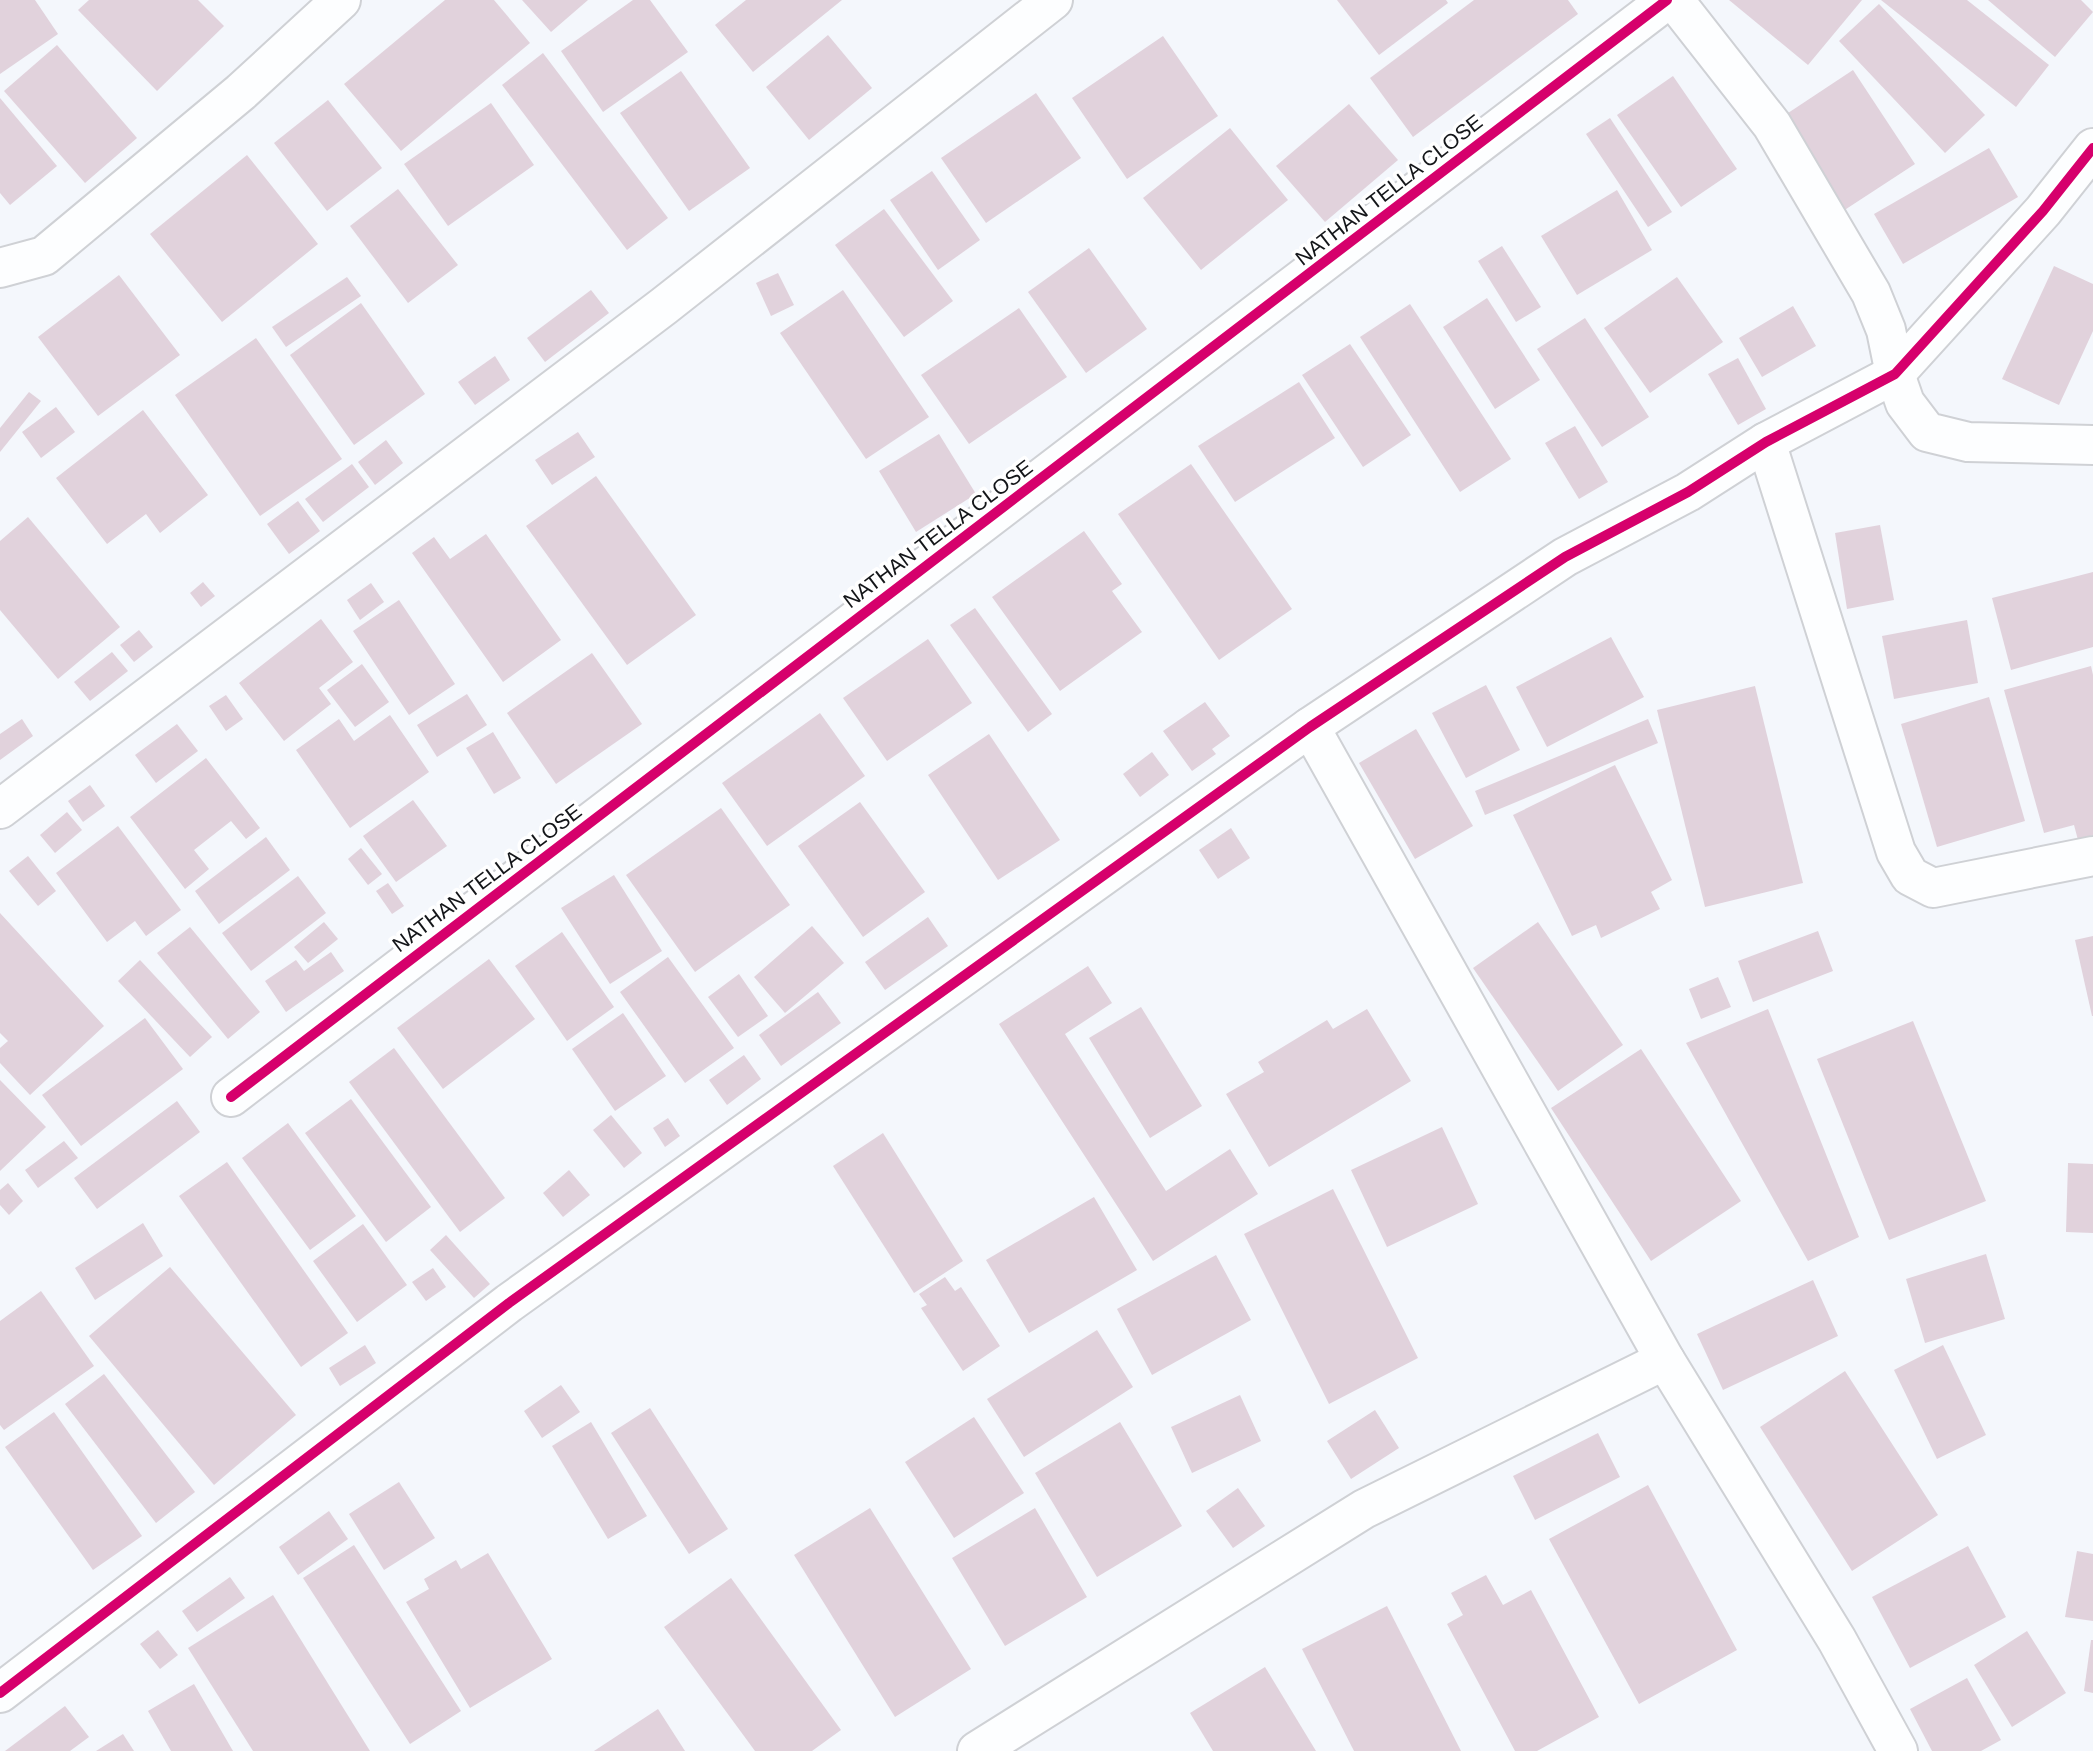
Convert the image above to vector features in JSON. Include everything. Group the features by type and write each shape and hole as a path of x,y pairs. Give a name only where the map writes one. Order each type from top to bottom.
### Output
{"street":[{"path":"0,268 44,256 241,92 341,0"},
{"path":"0,809 664,306 1053,0"},
{"name":"NATHAN TELLA CLOSE","path":"231,1097 1667,0"},
{"path":"1674,0 1772,125 1871,293 1886,330 1895,374 1905,403 1927,432 1968,442 2093,445"},
{"path":"0,1693 509,1303 1310,727 1564,556 1688,492 1766,442 1895,374 2043,211 2093,148"},
{"path":"1766,442 1896,852 1910,876 1933,888 2093,856"},
{"path":"1310,727 1665,1360 1837,1640 1898,1751"},
{"path":"977,1751 1364,1509 1665,1360"}],"building":[{"path":"0,0 35,0 58,34 0,74"},
{"path":"89,0 198,0 224,26 157,91 78,10"},
{"path":"445,0 494,0 530,43 401,151 344,84"},
{"path":"522,0 588,0 551,32"},
{"path":"633,0 650,0 688,52 603,112 561,51"},
{"path":"746,0 842,0 753,72 715,25"},
{"path":"1337,0 1446,0 1448,3 1379,55"},
{"path":"1474,0 1568,0 1578,14 1413,137 1370,78"},
{"path":"1729,0 1862,0 1808,65"},
{"path":"1881,0 1967,0 2049,65 2016,107"},
{"path":"1988,0 2081,0 2093,12 2055,57"},
{"path":"1879,4 1985,115 1945,153 1839,41"},
{"path":"828,35 872,88 809,140 766,87"},
{"path":"1163,36 1218,116 1127,179 1072,98"},
{"path":"57,45 137,138 85,183 4,91"},
{"path":"543,53 668,218 627,250 502,85"},
{"path":"1853,70 1915,164 1840,213 1779,119"},
{"path":"681,71 750,168 689,211 620,113"},
{"path":"1673,76 1737,169 1681,207 1617,115"},
{"path":"1036,93 1081,158 986,223 941,158"},
{"path":"0,98 57,166 10,205 0,193"},
{"path":"328,100 382,168 327,211 274,143"},
{"path":"491,103 534,165 448,226 404,164"},
{"path":"1349,104 1398,160 1325,222 1276,166"},
{"path":"1610,118 1672,212 1648,227 1586,134"},
{"path":"1230,128 1288,200 1201,270 1143,198"},
{"path":"1989,148 2018,197 1903,264 1874,214"},
{"path":"247,155 318,244 222,322 150,234"},
{"path":"932,171 980,240 938,270 890,200"},
{"path":"398,189 458,265 408,303 350,226"},
{"path":"1617,190 1652,250 1577,295 1541,236"},
{"path":"884,209 953,301 904,337 835,245"},
{"path":"1502,246 1541,307 1516,322 1478,261"},
{"path":"1089,248 1147,329 1086,373 1028,292"},
{"path":"2054,266 2093,284 2093,331 2059,405 2002,379"},
{"path":"778,273 794,305 771,316 756,283"},
{"path":"119,275 180,355 98,416 38,337"},
{"path":"347,277 361,296 286,347 272,327"},
{"path":"1677,277 1723,342 1650,393 1604,328"},
{"path":"591,290 609,313 545,362 527,338"},
{"path":"843,290 929,417 866,459 780,333"},
{"path":"1487,298 1540,380 1495,409 1443,327"},
{"path":"361,303 425,394 354,445 290,355"},
{"path":"1410,304 1511,459 1460,492 1360,337"},
{"path":"1793,306 1816,346 1762,377 1739,338"},
{"path":"1019,308 1067,377 969,444 921,375"},
{"path":"1585,318 1649,417 1602,447 1537,349"},
{"path":"256,338 342,459 260,516 175,395"},
{"path":"1350,344 1411,435 1363,467 1302,375"},
{"path":"495,356 510,380 475,405 458,382"},
{"path":"1738,358 1766,409 1738,425 1708,374"},
{"path":"1299,382 1335,438 1235,502 1198,446"},
{"path":"29,392 41,401 0,452 0,428"},
{"path":"56,407 75,432 41,458 22,432"},
{"path":"143,410 208,495 160,533 146,514 107,544 56,478"},
{"path":"1575,426 1608,482 1579,499 1545,443"},
{"path":"578,432 595,457 552,485 535,460"},
{"path":"939,434 976,494 916,532 879,471"},
{"path":"386,440 403,463 375,485 358,462"},
{"path":"352,464 369,487 323,522 305,499"},
{"path":"1191,464 1292,609 1219,660 1118,514"},
{"path":"596,476 696,615 627,665 526,526"},
{"path":"298,501 320,531 289,554 267,524"},
{"path":"28,517 120,627 58,679 0,610 0,541"},
{"path":"1880,525 1894,600 1847,609 1835,533"},
{"path":"1084,531 1122,584 1112,591 1142,632 1060,691 992,597"},
{"path":"486,534 561,640 503,682 412,553 434,537 450,559"},
{"path":"2093,572 2093,647 2011,670 1992,598"},
{"path":"203,582 215,596 201,607 190,593"},
{"path":"371,583 384,602 360,620 347,600"},
{"path":"399,600 455,684 409,715 353,631"},
{"path":"975,608 1052,714 1028,732 950,625"},
{"path":"321,619 353,662 319,688 331,704 284,741 239,683"},
{"path":"1967,620 1978,683 1894,699 1882,636"},
{"path":"139,630 153,647 134,662 120,645"},
{"path":"1611,637 1644,697 1547,747 1516,687"},
{"path":"928,639 972,703 887,761 843,698"},
{"path":"112,652 128,671 90,701 74,682"},
{"path":"592,653 642,724 556,784 507,713"},
{"path":"362,664 389,702 355,727 327,690"},
{"path":"2091,666 2093,835 2078,840 2074,825 2044,833 2004,690"},
{"path":"1486,685 1520,750 1466,778 1432,713"},
{"path":"1755,686 1803,883 1705,907 1657,710"},
{"path":"467,694 487,725 437,757 417,725"},
{"path":"226,695 243,719 226,731 209,706"},
{"path":"1989,697 2025,821 1937,847 1901,724"},
{"path":"1205,702 1230,736 1212,749 1216,754 1192,771 1163,731"},
{"path":"820,713 865,776 767,846 722,783"},
{"path":"390,715 429,772 350,828 296,750 339,719 354,741"},
{"path":"22,719 33,736 0,760 0,734"},
{"path":"1648,719 1658,743 1485,815 1475,791"},
{"path":"177,724 198,751 156,783 135,755"},
{"path":"1416,729 1473,826 1415,859 1359,763"},
{"path":"493,732 521,778 494,794 466,748"},
{"path":"989,734 1060,840 998,880 928,775"},
{"path":"1152,752 1169,775 1140,797 1123,774"},
{"path":"206,758 260,828 246,839 231,821 194,850 209,869 185,889 130,817"},
{"path":"1615,765 1672,880 1651,892 1660,909 1601,938 1596,925 1572,936 1513,815"},
{"path":"90,785 105,806 83,822 68,801"},
{"path":"413,800 447,846 396,882 363,836"},
{"path":"860,802 925,892 863,937 798,846"},
{"path":"721,808 790,905 695,972 626,875"},
{"path":"67,812 82,830 55,853 40,835"},
{"path":"118,826 181,910 146,936 135,921 107,942 56,873"},
{"path":"1231,828 1250,858 1218,879 1199,850"},
{"path":"266,837 290,870 219,924 195,891"},
{"path":"361,848 382,874 368,885 348,859"},
{"path":"28,856 56,891 38,906 9,871"},
{"path":"614,875 662,951 610,984 561,908"},
{"path":"298,876 326,913 251,971 222,933"},
{"path":"388,883 404,906 392,914 376,891"},
{"path":"0,913 104,1026 30,1095 0,1063 0,1048 8,1041 0,1033"},
{"path":"928,917 948,946 885,990 865,962"},
{"path":"324,922 338,939 308,963 294,947"},
{"path":"1538,922 1623,1045 1558,1091 1473,968"},
{"path":"812,926 844,963 785,1013 754,977"},
{"path":"190,927 260,1012 228,1039 157,953"},
{"path":"1818,931 1833,971 1753,1002 1738,961"},
{"path":"562,932 614,1007 567,1041 515,966"},
{"path":"2093,936 2093,1016 2092,1016 2075,940"},
{"path":"331,952 344,971 286,1012 265,981 296,960 304,971"},
{"path":"668,957 734,1048 685,1083 620,992"},
{"path":"489,959 535,1019 443,1089 397,1028"},
{"path":"140,960 212,1037 190,1057 118,981"},
{"path":"1088,966 1112,1003 1065,1034 1166,1191 1230,1149 1258,1194 1153,1261 999,1024"},
{"path":"739,974 768,1016 738,1037 708,997"},
{"path":"1718,977 1731,1007 1701,1019 1689,989"},
{"path":"818,992 841,1023 781,1066 759,1035"},
{"path":"1141,1007 1202,1106 1150,1138 1089,1038"},
{"path":"1367,1009 1411,1081 1269,1167 1226,1094 1264,1072 1258,1062 1327,1020 1333,1029"},
{"path":"1768,1009 1859,1237 1808,1261 1686,1043"},
{"path":"623,1013 666,1076 615,1111 572,1049"},
{"path":"145,1018 183,1069 81,1146 42,1095"},
{"path":"1913,1021 1986,1201 1889,1240 1817,1059"},
{"path":"394,1048 505,1198 460,1232 349,1082"},
{"path":"1641,1049 1741,1201 1651,1261 1551,1108"},
{"path":"744,1055 761,1079 727,1105 709,1080"},
{"path":"0,1080 46,1127 0,1171"},
{"path":"351,1099 431,1207 386,1242 305,1133"},
{"path":"177,1101 200,1132 97,1209 74,1178"},
{"path":"611,1115 642,1153 624,1168 593,1130"},
{"path":"668,1118 680,1136 665,1147 653,1128"},
{"path":"288,1123 356,1216 310,1250 242,1158"},
{"path":"1442,1127 1478,1204 1387,1247 1351,1170"},
{"path":"883,1133 963,1261 914,1293 833,1166"},
{"path":"64,1141 78,1158 38,1188 25,1170"},
{"path":"227,1162 348,1333 301,1367 179,1196"},
{"path":"2068,1163 2093,1164 2093,1233 2066,1232"},
{"path":"569,1170 590,1195 563,1217 543,1193"},
{"path":"8,1183 23,1201 9,1215 0,1205 0,1190"},
{"path":"1333,1189 1418,1358 1329,1404 1244,1234"},
{"path":"1094,1197 1137,1270 1029,1333 986,1260"},
{"path":"143,1223 163,1256 95,1300 75,1268"},
{"path":"363,1224 407,1285 357,1322 313,1261"},
{"path":"446,1235 490,1284 474,1298 430,1250"},
{"path":"1986,1254 2005,1319 1925,1343 1906,1279"},
{"path":"1216,1255 1251,1320 1152,1375 1117,1309"},
{"path":"170,1267 296,1415 214,1485 89,1336"},
{"path":"433,1268 446,1287 426,1301 412,1282"},
{"path":"945,1277 955,1291 961,1287 1000,1346 963,1371 921,1308 927,1305 919,1294"},
{"path":"1813,1280 1838,1336 1723,1390 1697,1334"},
{"path":"41,1291 94,1366 4,1430 0,1425 0,1321"},
{"path":"1097,1330 1133,1387 1024,1457 987,1399"},
{"path":"365,1345 376,1363 340,1386 329,1368"},
{"path":"1943,1345 1986,1435 1937,1459 1894,1370"},
{"path":"1845,1371 1938,1515 1852,1571 1760,1427"},
{"path":"104,1374 195,1492 156,1523 65,1404"},
{"path":"561,1385 580,1412 542,1438 524,1411"},
{"path":"1240,1395 1261,1441 1192,1473 1171,1427"},
{"path":"650,1408 728,1529 689,1554 611,1433"},
{"path":"1375,1410 1399,1448 1351,1479 1327,1441"},
{"path":"54,1412 142,1536 93,1570 5,1447"},
{"path":"974,1417 1024,1493 954,1538 905,1462"},
{"path":"591,1422 647,1516 608,1539 552,1446"},
{"path":"1120,1422 1182,1526 1097,1577 1035,1473"},
{"path":"1598,1433 1620,1477 1535,1520 1513,1476"},
{"path":"399,1482 435,1538 384,1570 349,1514"},
{"path":"1648,1485 1737,1650 1639,1704 1549,1539"},
{"path":"1238,1488 1265,1526 1233,1548 1206,1511"},
{"path":"870,1508 971,1669 895,1717 794,1555"},
{"path":"1035,1508 1087,1597 1005,1646 952,1558"},
{"path":"329,1511 348,1539 298,1575 279,1547"},
{"path":"354,1545 461,1711 410,1744 303,1578"},
{"path":"1968,1546 2006,1617 1910,1668 1872,1597"},
{"path":"2077,1551 2093,1554 2093,1621 2065,1617"},
{"path":"488,1553 552,1659 470,1708 406,1602 429,1589 424,1579 456,1560 461,1569"},
{"path":"1486,1575 1503,1605 1531,1590 1599,1717 1537,1751 1515,1751 1447,1624 1463,1615 1451,1593"},
{"path":"230,1577 245,1598 197,1632 182,1611"},
{"path":"731,1578 841,1730 812,1751 755,1751 664,1627"},
{"path":"273,1595 370,1751 253,1751 188,1648"},
{"path":"1387,1606 1461,1751 1354,1751 1302,1649"},
{"path":"158,1630 178,1655 160,1669 140,1644"},
{"path":"2027,1631 2066,1693 2012,1727 1974,1665"},
{"path":"2093,1640 2093,1693 2084,1691"},
{"path":"1265,1667 1316,1751 1213,1751 1190,1713"},
{"path":"1967,1678 2001,1740 1981,1751 1932,1751 1910,1709"},
{"path":"194,1684 233,1751 171,1751 148,1711"},
{"path":"65,1706 89,1737 70,1751 5,1751"},
{"path":"658,1709 685,1751 594,1751"},
{"path":"123,1734 134,1751 96,1751"}],"cycle path":[{"path":"231,1097 1667,0"},
{"path":"0,1693 509,1303 1310,727 1565,557 1688,492 1766,442 1895,374 2043,211 2093,148"}]}
